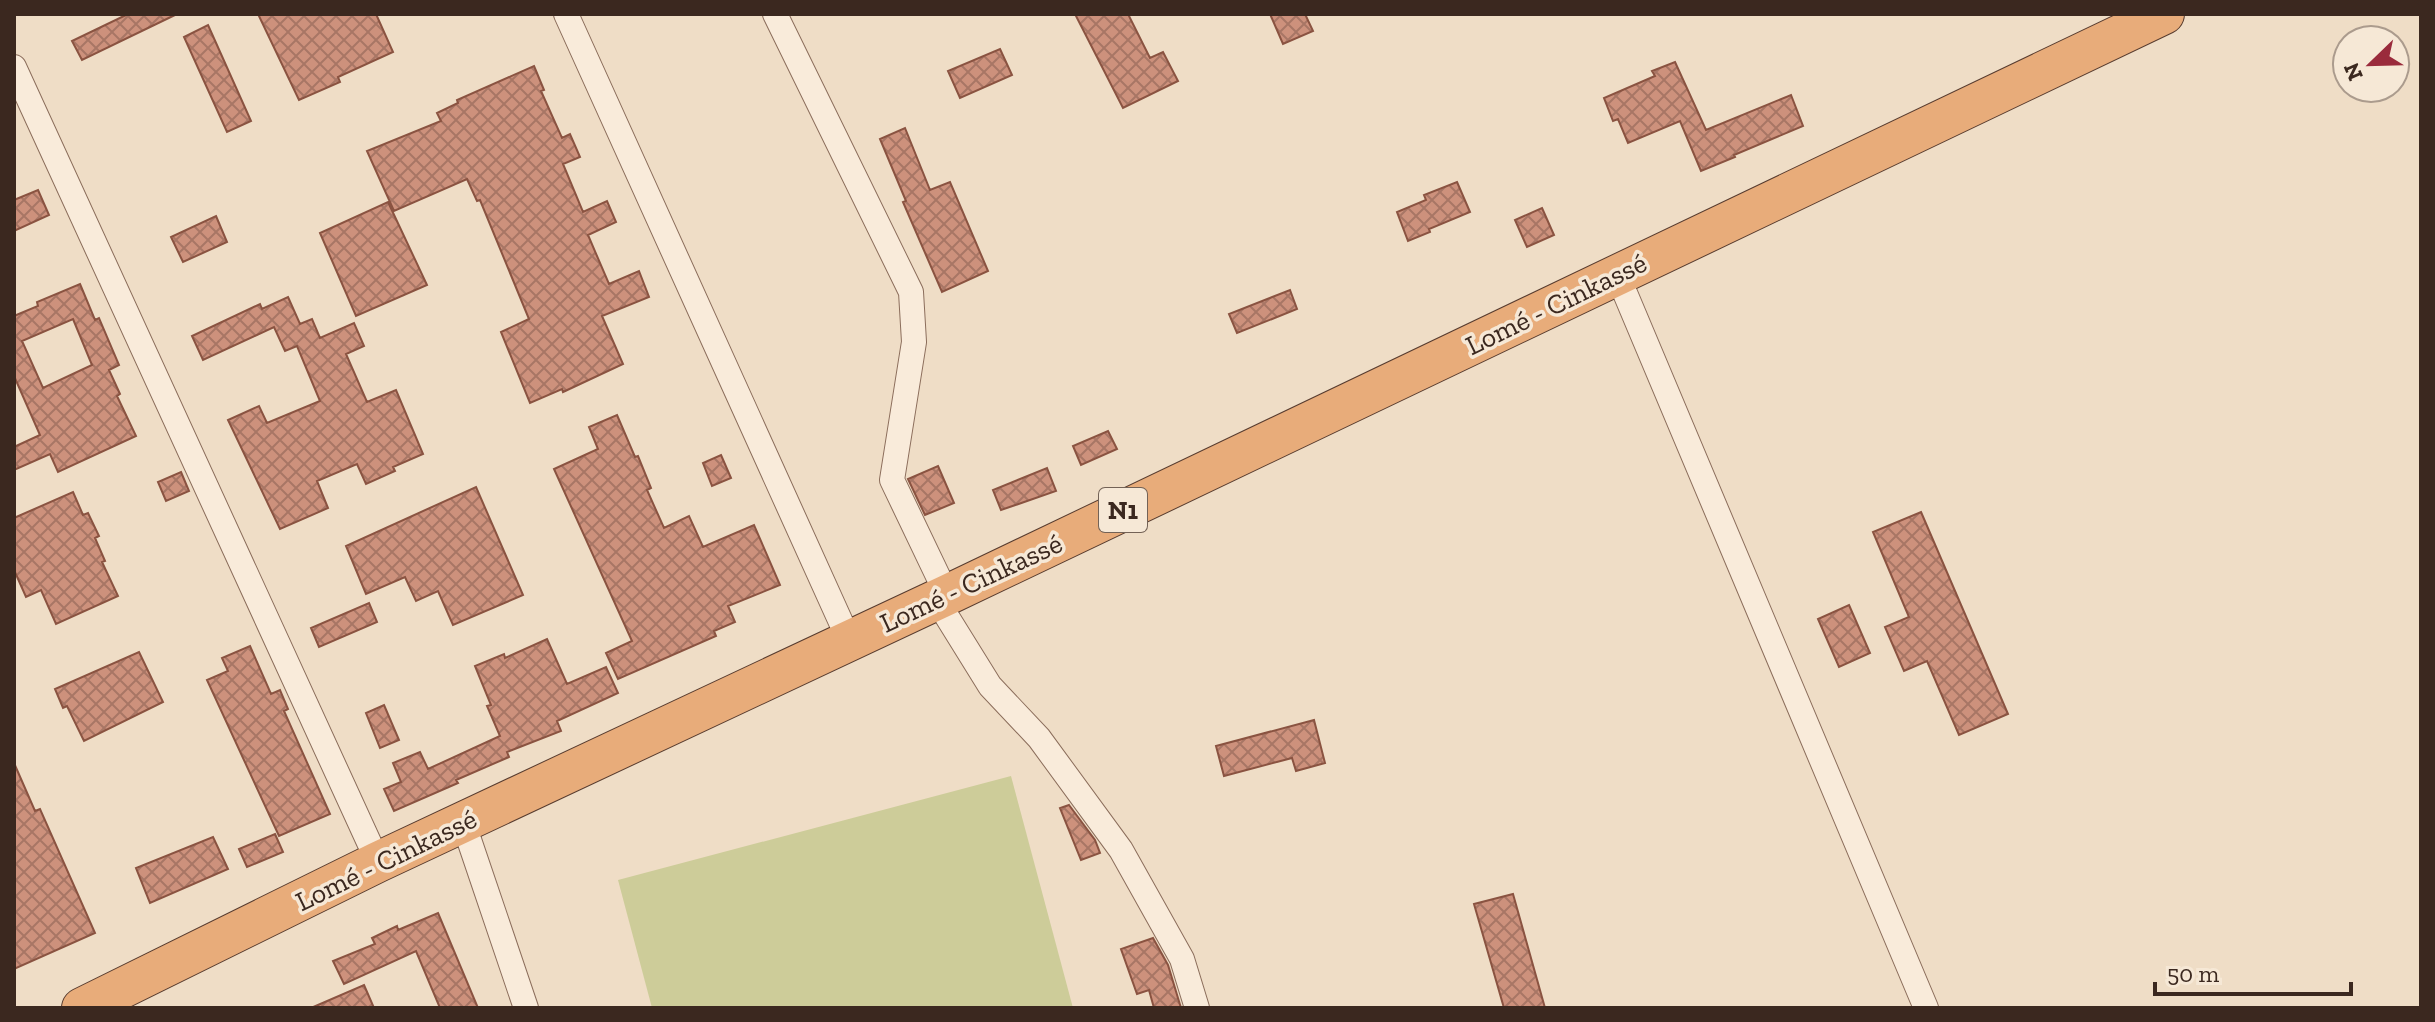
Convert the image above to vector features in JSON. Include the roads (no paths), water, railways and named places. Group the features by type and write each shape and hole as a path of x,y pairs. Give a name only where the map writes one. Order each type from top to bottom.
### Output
{"highway":[{"name":"Lomé - Cinkassé","path":"82,1008 378,862 942,597 2164,14"}],"street":[{"path":"566,14 849,640"},
{"path":"775,14 911,292 914,342 892,480 942,597 990,686 1039,738 1121,850 1182,959 1197,1008"},
{"path":"14,67 378,862"},
{"path":"1617,274 1926,1008"},
{"path":"463,822 526,1008"}]}
